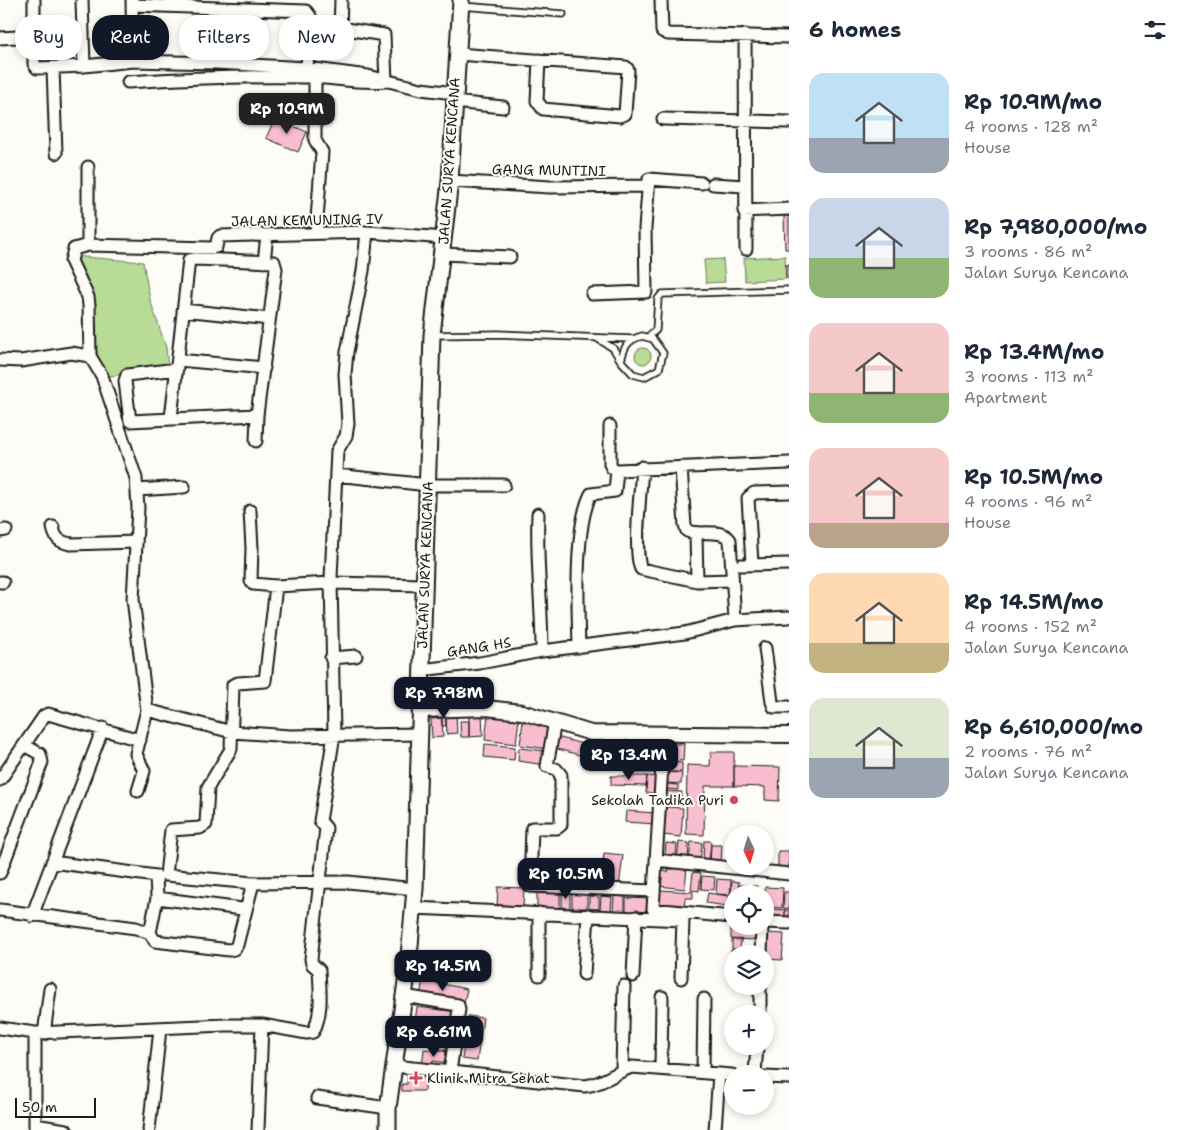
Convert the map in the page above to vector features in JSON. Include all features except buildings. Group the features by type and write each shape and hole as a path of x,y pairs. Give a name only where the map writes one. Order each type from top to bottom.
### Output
{"main road":[{"name":"JALAN SURYA KENCANA","path":"388,1130 388,1108 404,996 415,889 432,335 450,181 461,3"}],"street":[{"path":"34,0 34,15"},
{"path":"82,0 84,66"},
{"path":"341,0 340,28 384,35 386,81"},
{"path":"661,0 664,33 789,37"},
{"path":"133,61 132,3 306,11 310,16 315,140 322,152 316,233"},
{"path":"745,35 744,211 746,249"},
{"path":"0,38 15,37"},
{"path":"458,54 539,60 626,67 625,114 620,116 543,109 537,101 539,60"},
{"path":"35,60 35,66 53,68 133,61 216,62 368,76 503,107"},
{"path":"53,68 56,153"},
{"path":"128,82 311,72"},
{"path":"663,118 789,122"},
{"path":"88,167 88,246 74,249 71,260 88,297 90,356 102,376 136,478 136,542 133,599 148,710 136,758 144,771 138,791"},
{"name":"GANG MUNTINI","path":"450,181 550,187 648,186 650,178 744,186"},
{"path":"592,294 646,292 648,186"},
{"path":"744,211 789,209"},
{"path":"0,1028 40,1033 160,1029 163,1027 262,1025 307,1033 314,1032 320,1011 319,970 312,964 312,959 326,828 320,821 334,736 331,584 337,452 346,436 348,424 345,374 347,352 363,271 367,232"},
{"name":"JALAN KEMUNING IV","path":"88,246 212,248 216,247 220,236 316,233 367,232 444,238"},
{"path":"264,262 267,235"},
{"path":"442,254 510,257"},
{"path":"171,418 188,260 274,262 276,265 257,415 256,441"},
{"path":"183,310 269,320"},
{"path":"0,360 21,361 72,353 90,356"},
{"path":"257,415 171,418 131,422 125,379 128,375 177,365 264,368"},
{"path":"610,426 610,464 612,468 618,470 642,467 789,463"},
{"path":"642,467 638,541 640,566 648,572 697,581 732,580"},
{"path":"681,467 684,526 687,531 696,534 721,534 730,538 735,620"},
{"path":"579,647 579,563 589,497 596,492 614,492 618,470"},
{"path":"336,475 428,485 504,485"},
{"path":"137,490 184,487"},
{"path":"789,492 754,494 748,498 747,564 789,564"},
{"path":"250,511 251,582 276,586 331,584 424,585"},
{"path":"538,514 537,561 542,608 542,651"},
{"path":"54,527 55,537 61,542 136,542"},
{"path":"696,534 697,581"},
{"path":"276,586 265,681 238,682 233,685 232,732 229,755 208,788 204,827 171,830 165,873 169,877 253,883 348,882 415,889"},
{"name":"GANG HS","path":"421,670 480,663 542,651 685,633 735,620 789,617"},
{"path":"765,648 774,707 789,708"},
{"path":"331,658 356,656"},
{"path":"421,710 501,709 522,712 591,732 789,735"},
{"path":"148,710 232,732 290,736 421,734"},
{"path":"0,780 44,716 48,714 140,740"},
{"path":"555,722 547,766 556,769 561,775 560,825 557,828 532,828 530,886 654,891"},
{"path":"32,916 103,728"},
{"path":"664,734 653,908 724,916"},
{"path":"0,873 42,762 40,754 24,745"},
{"path":"656,860 789,874"},
{"path":"52,862 154,875 157,878 157,898 150,933"},
{"path":"0,910 32,916 136,928 150,933 155,941 233,950 237,945 253,883"},
{"path":"157,898 242,909"},
{"path":"413,908 683,920 681,978"},
{"path":"539,913 539,975"},
{"path":"584,974 588,915"},
{"path":"633,976 636,917"},
{"path":"774,922 789,923"},
{"path":"622,1070 624,986"},
{"path":"50,989 40,1033 35,1128 66,1130"},
{"path":"404,996 458,1005 450,1072"},
{"path":"661,1068 662,997"},
{"path":"703,1072 704,1000"},
{"path":"258,1130 262,1025"},
{"path":"149,1130 160,1029"},
{"path":"394,1066 585,1086 596,1085 608,1080 622,1070 644,1067 724,1074"},
{"path":"715,1130 719,1074"},
{"path":"774,1077 789,1078"},
{"path":"317,1098 388,1108"}],"lane":[{"path":"461,3 563,14"},
{"path":"648,337 656,330 658,299 662,294 789,290"},
{"path":"432,335 498,334 632,339 648,337 658,342 663,352 662,364 655,373 638,376 628,371 618,354 607,343 588,338"},
{"path":"621,361 624,349 632,339"}],"green space":[{"path":"73,256 143,262 150,300 166,347 168,368 103,377"},
{"path":"785,256 786,279 745,281 744,258"},
{"path":"723,259 725,282 706,283 704,260"},
{"path":"643,348 651,356 643,364 635,356"}],"place":[{"name":"Sekolah Tadika Puri","path":"734,800"},
{"name":"Klinik Mitra Sehat","path":"416,1078"}]}
